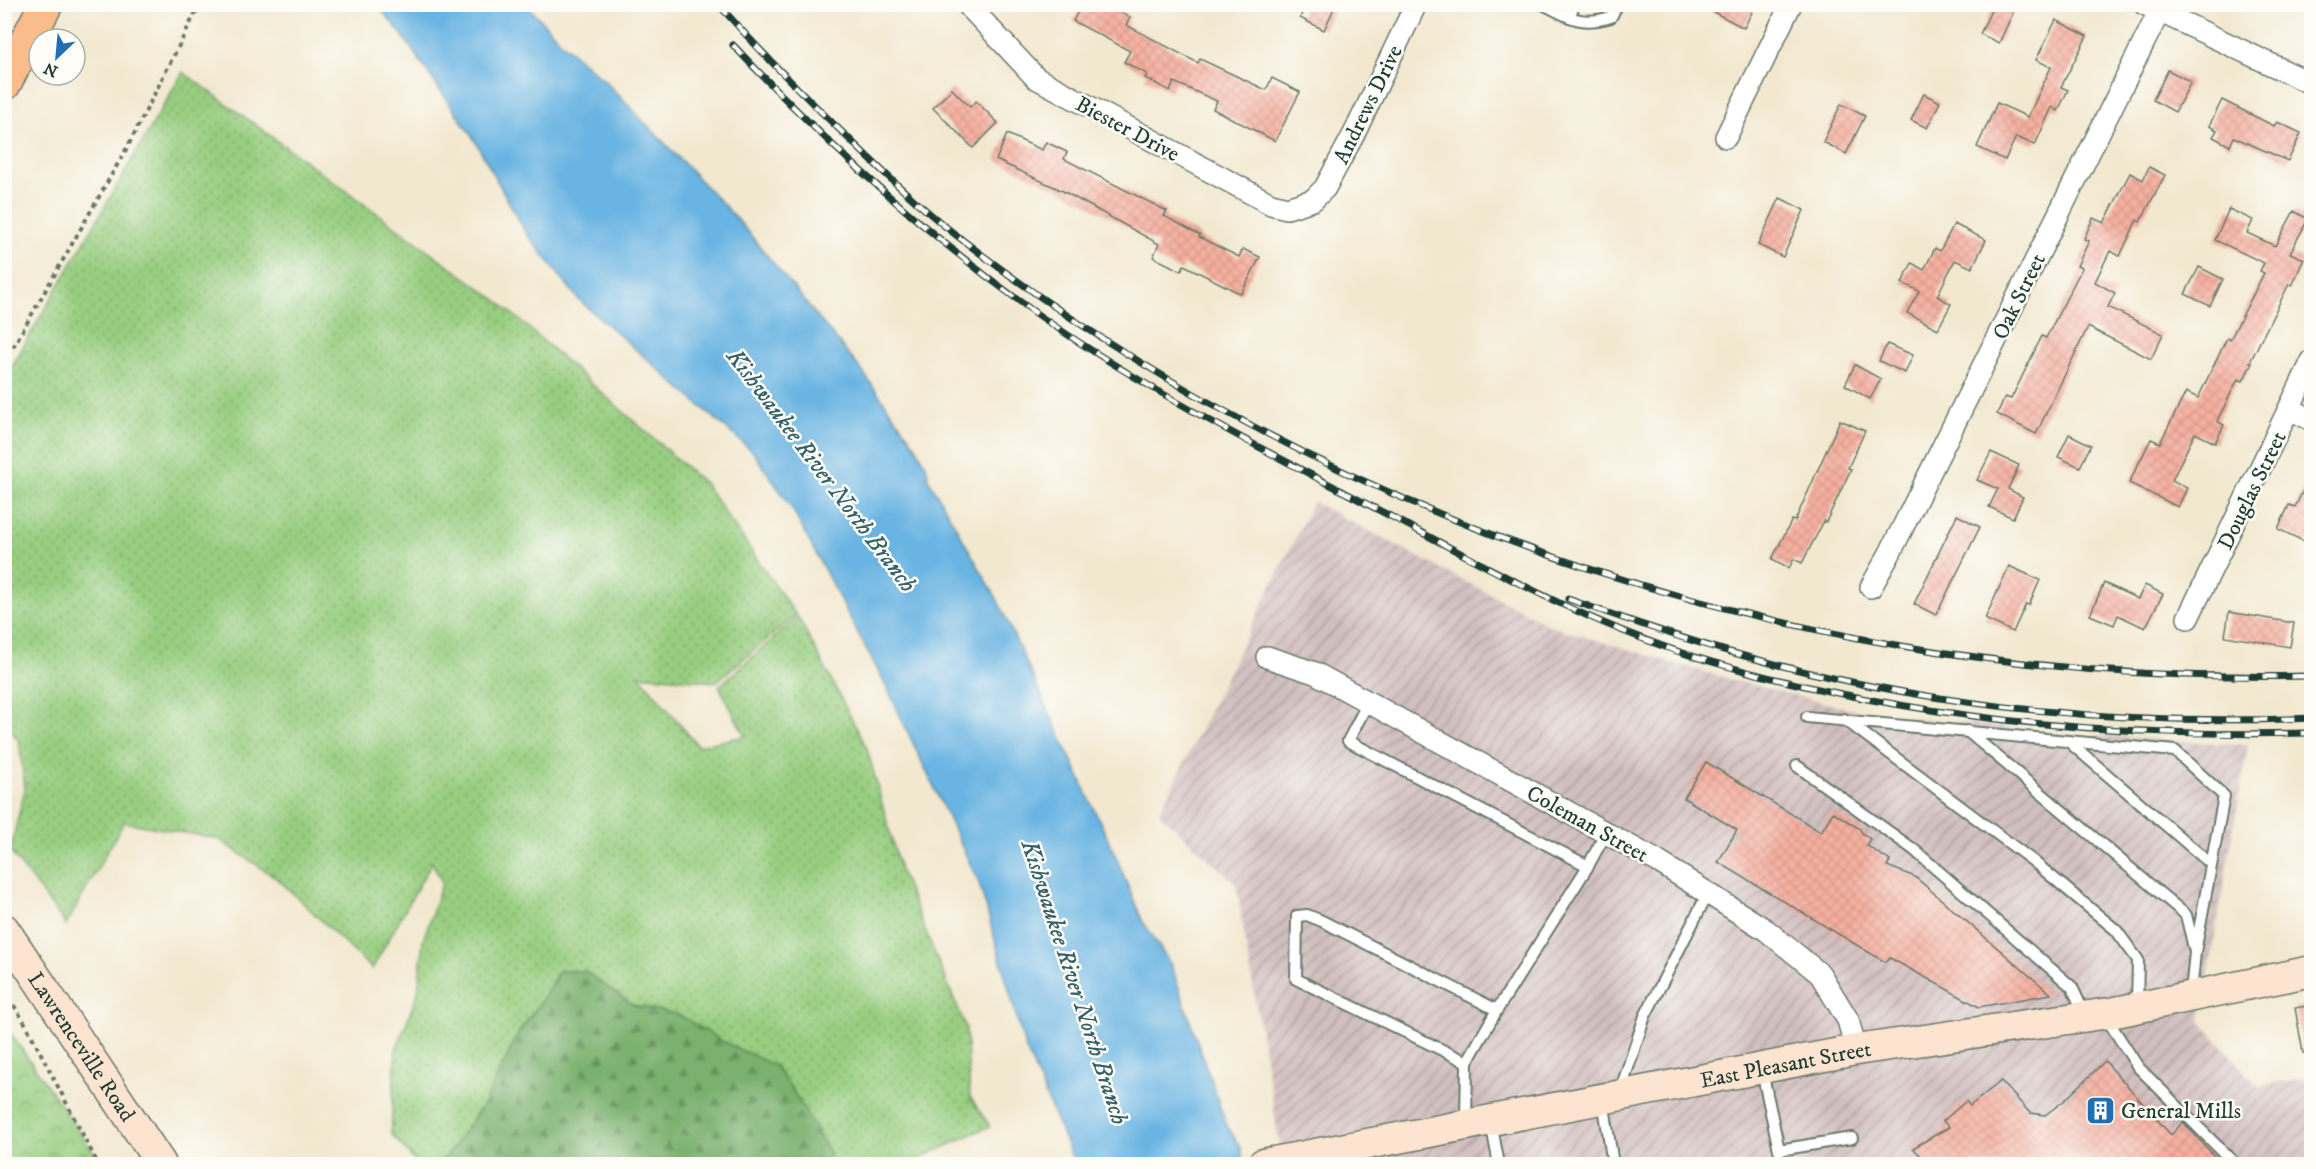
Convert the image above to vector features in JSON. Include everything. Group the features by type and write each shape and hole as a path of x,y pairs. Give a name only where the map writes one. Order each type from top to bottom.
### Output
{"main road":[{"path":"4,84 45,4"},
{"name":"Lawrenceville Road","path":"4,929 161,1164"},
{"name":"East Pleasant Street","path":"1276,1162 1856,1050 2094,1015 2312,971"}],"street":[{"name":"Biester Drive","path":"967,4 1036,78 1271,204 1287,208 1313,201"},
{"name":"Andrews Drive","path":"1313,201 1325,188 1340,160 1416,4"},
{"path":"1726,137 1791,4"},
{"path":"2155,7 2312,84"},
{"name":"Oak Street","path":"1871,587 1894,545 2155,7"},
{"name":"Douglas Street","path":"2188,618 2312,361"},
{"path":"2290,409 2312,420"},
{"name":"Coleman Street","path":"1267,657 1315,673 1657,861 1766,930 1820,974 1848,1020 1856,1050"}],"lane":[{"path":"1544,4 1569,17 1593,23 1611,17 1618,4"},
{"path":"1569,17 1575,4"},
{"path":"1368,702 1348,741 1588,866"},
{"path":"1807,717 2175,752 2224,796 2195,952 2191,996"},
{"path":"1844,719 2032,861 2116,930 2138,960 2137,1007"},
{"path":"1967,731 2186,915 2195,952"},
{"path":"2069,742 2211,864"},
{"path":"1797,766 1913,849 2073,987 2138,1066 2235,1164"},
{"path":"1499,1164 1478,1123 1467,1062 1606,833"},
{"path":"1613,1164 1611,1097 1645,1016 1708,893"},
{"path":"1467,1062 1296,979 1297,916 1307,915 1322,921 1497,1010"},
{"path":"1761,1068 1779,1150 1852,1138"}],"path":[{"path":"4,363 128,146 200,4"},
{"path":"4,990 25,1023 99,1164"}],"shaded area":[{"path":"1313,502 1555,628 1726,678 1857,711 2067,734 2248,745 2200,1021 2258,1086 2311,1077 2311,1164 1283,1164 1236,884 1159,813"}],"green space":[{"path":"183,72 499,302 704,483 796,615 716,682 639,675 698,746 745,736 719,686 798,617 867,748 900,870 966,1028 970,1097 990,1126 908,1164 825,1164 830,1154 724,1042 679,1015 633,1005 584,971 559,971 541,1002 519,1032 485,1102 446,1157 437,1164 417,1164 391,1133 396,1049 418,993 423,941 442,883 432,862 372,969 279,880 218,839 124,822 66,925 10,851 25,789 19,741 5,722 5,378"},
{"path":"559,971 584,971 633,1005 679,1015 724,1042 774,1065 792,1089 830,1154 825,1164 437,1164 446,1157 485,1102 519,1032 541,1002"},
{"path":"5,1024 9,1031 102,1164 5,1164"}],"water":[{"name":"Kishwaukee River North Branch","path":"377,5 527,5 563,44 607,83 738,220 862,371 915,445 926,465 929,480 996,597 1114,852 1142,920 1171,965 1226,1124 1241,1148 1243,1164 1075,1164 1025,1047 979,883 887,688 791,507 753,452 579,300 526,233 474,139 400,32"}],"building":[{"path":"1082,4 1106,4 1130,17 1126,25 1198,63 1200,59 1266,90 1272,78 1300,92 1275,141 1213,109 1217,101 1174,82 1170,91 1145,78 1147,74 1124,62 1130,51 1073,21"},
{"path":"1306,4 1336,4 1324,30 1300,18"},
{"path":"1698,4 1756,4 1744,28"},
{"path":"1994,4 2017,4 1999,43 1980,34"},
{"path":"2056,20 2087,36 2061,87 2068,90 2058,111 2052,107 2035,145 2016,137 2005,160 1977,147 1997,103 2028,117 2051,67 2036,60"},
{"path":"2168,70 2191,82 2175,112 2153,100"},
{"path":"952,89 970,107 976,101 998,123 973,148 933,108"},
{"path":"1924,94 1940,102 1927,128 1911,120"},
{"path":"2222,100 2274,126 2277,122 2301,133 2288,161 2234,137 2230,146 2213,137 2217,130 2209,126"},
{"path":"1841,104 1865,116 1846,154 1823,142"},
{"path":"1007,134 1042,150 1046,142 1067,152 1064,159 1167,211 1164,216 1200,235 1199,237 1239,257 1243,249 1260,257 1241,294 1184,265 1181,271 1153,257 1159,244 1063,191 996,160"},
{"path":"2149,167 2165,175 2140,222 2137,220 2120,256 2110,251 2095,282 2115,293 2108,307 2163,334 2151,359 2088,327 2036,434 1997,414 2005,397 2011,399 2042,336 2046,338 2082,268 2077,266 2089,241 2084,239 2093,218 2104,223 2130,173 2143,180"},
{"path":"1780,198 1804,210 1783,257 1758,245"},
{"path":"2229,209 2253,220 2247,233 2275,246 2294,211 2308,219 2290,253 2304,259 2292,286 2289,284 2250,362 2252,363 2243,381 2238,379 2217,421 2224,425 2215,443 2195,433 2172,480 2187,488 2178,507 2129,483 2151,439 2160,443 2186,392 2198,398 2227,338 2230,340 2264,273 2260,271 2264,263 2215,240"},
{"path":"1954,224 1986,240 1972,268 1955,260 1937,296 1951,304 1938,329 1907,313 1919,291 1902,283 1912,263 1924,270 1935,248 1940,251"},
{"path":"2199,267 2223,279 2210,306 2185,294"},
{"path":"1887,344 1913,355 1905,373 1879,361"},
{"path":"1855,365 1881,379 1870,399 1845,385"},
{"path":"1840,420 1865,431 1848,468 1851,469 1826,522 1824,521 1802,563 1794,559 1789,568 1772,559 1792,520 1795,521"},
{"path":"2069,434 2091,445 2080,467 2058,457"},
{"path":"1991,452 2019,465 2008,489 2023,497 2013,518 1989,507 1998,489 1977,480"},
{"path":"2312,472 2312,545 2278,529 2289,505 2295,507"},
{"path":"1957,515 1980,527 1936,615 1914,604"},
{"path":"2009,566 2040,580 2013,632 1985,619"},
{"path":"2104,583 2138,599 2145,585 2163,594 2145,628 2118,615 2114,625 2090,615"},
{"path":"2229,612 2294,623 2290,647 2225,636"},
{"path":"1706,762 1821,832 1833,812 1860,829 1870,839 1866,845 1890,861 1887,866 1915,877 2051,994 1979,1007 1890,958 1885,962 1718,862 1737,830 1684,798"},
{"path":"2312,1005 2312,1053 2303,1053 2295,1008"},
{"name":"General Mills","path":"2105,1061 2171,1135 2183,1122 2215,1157 2207,1164 1929,1164 1913,1148 1949,1127 1943,1121 1966,1101 1970,1106 2001,1081 2030,1113 2045,1115 2065,1100"}],"railway":[{"path":"718,4 764,54 898,186 956,235 1104,340 1261,431 1426,508 1596,571 1771,620 1950,654 2130,672 2312,676"},
{"path":"733,45 842,154 918,221 958,254 1082,345 1260,448 1511,580 1590,617 1670,649 1712,662 1785,681 1934,710 2009,720 2161,732 2312,733"},
{"path":"1568,599 1738,654 1830,677 1966,702 2104,716 2243,720 2312,718"}],"place":[{"name":"General Mills","path":"2100,1110"}]}
